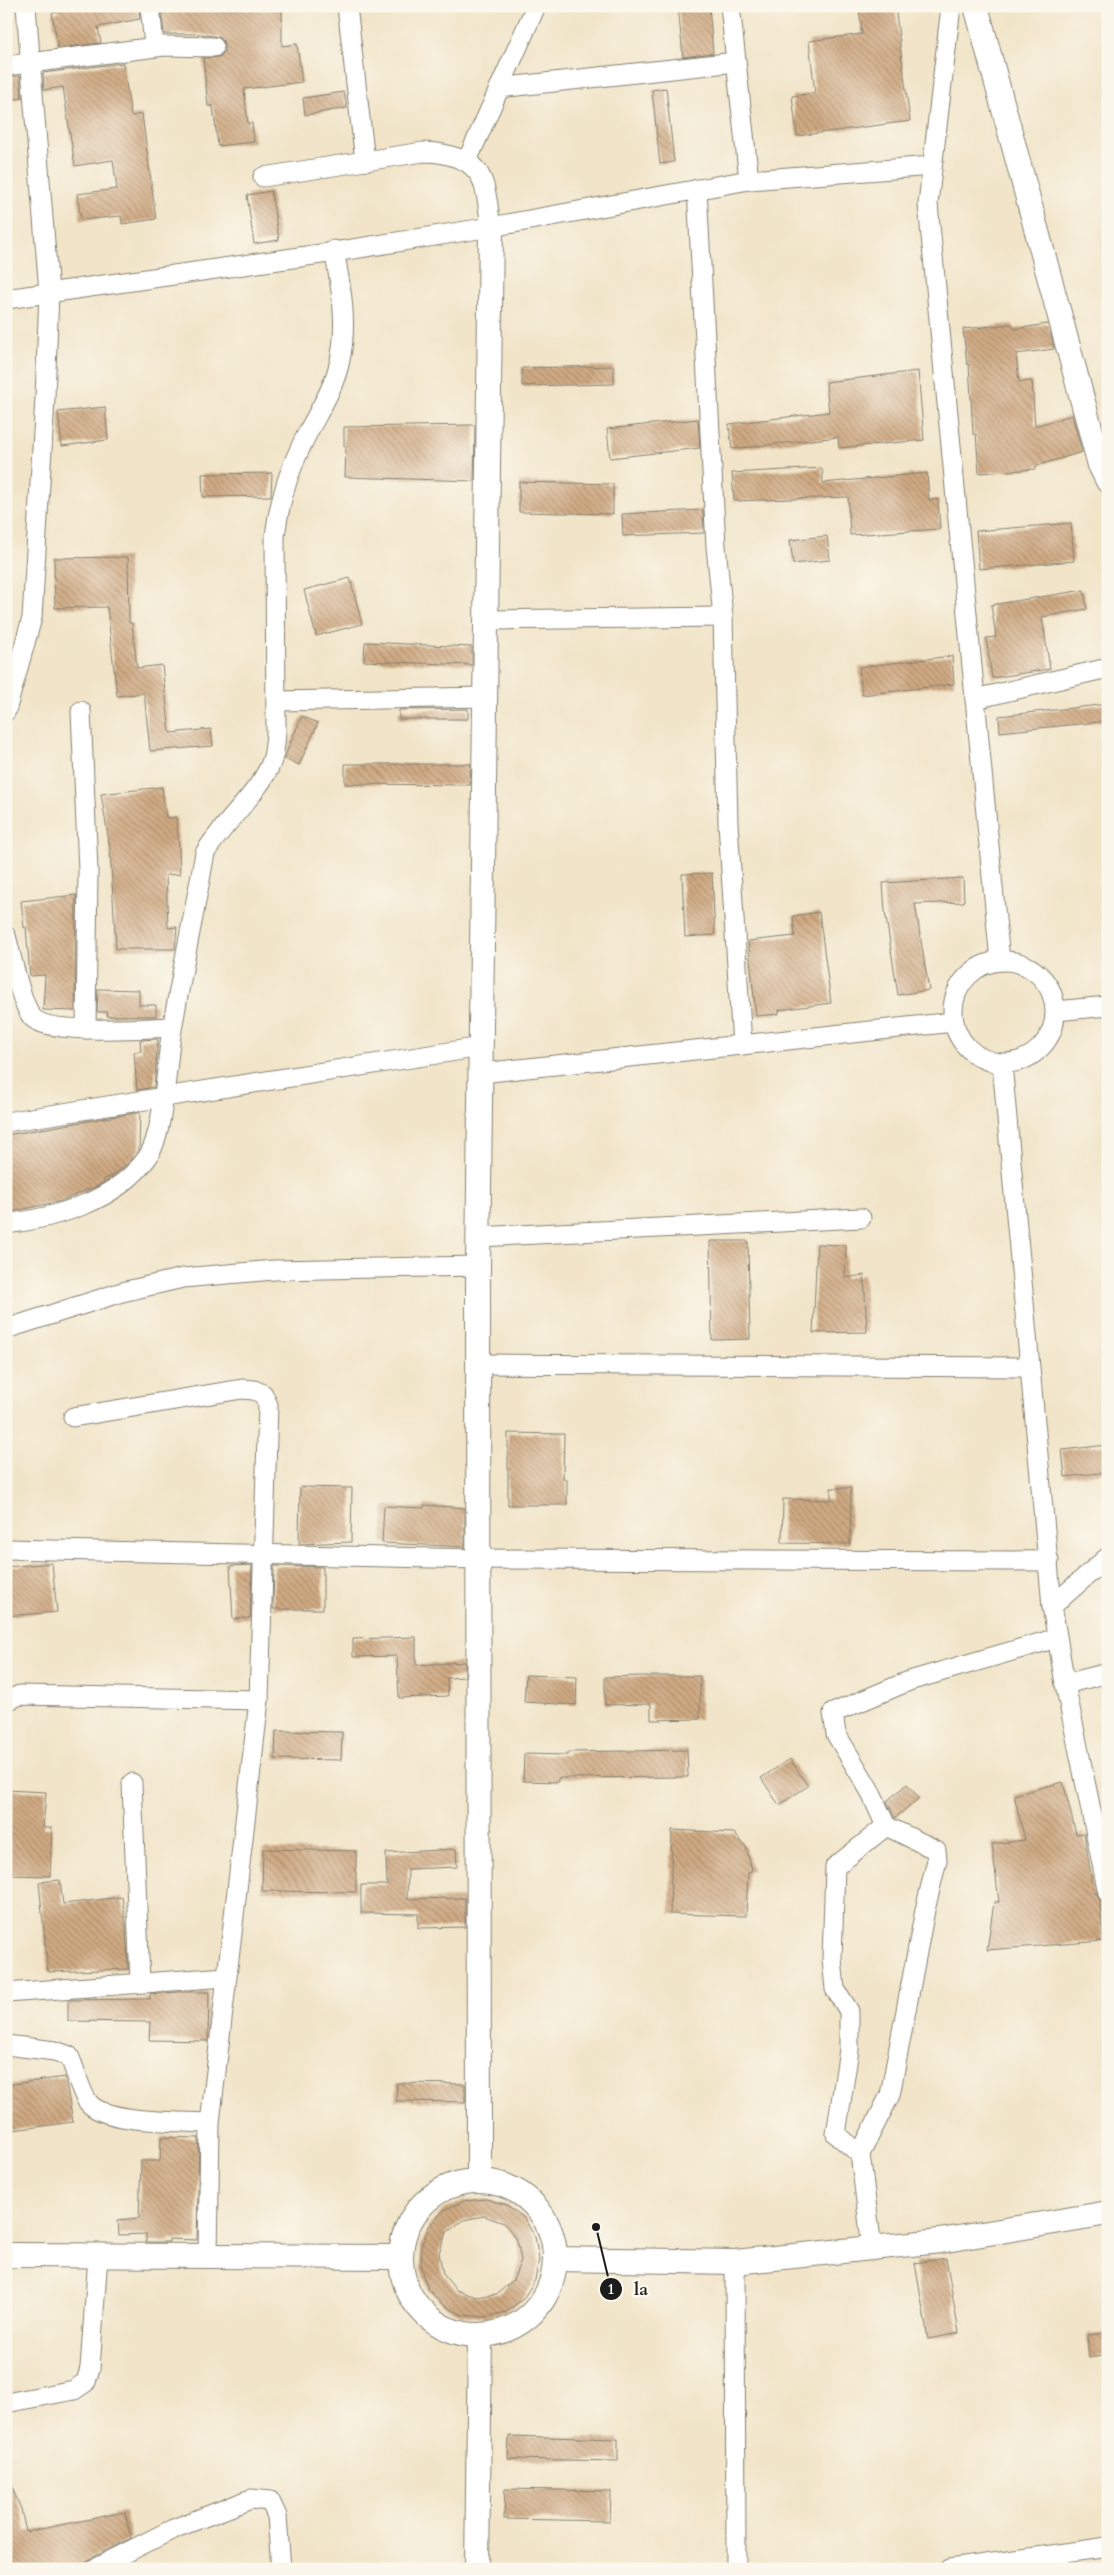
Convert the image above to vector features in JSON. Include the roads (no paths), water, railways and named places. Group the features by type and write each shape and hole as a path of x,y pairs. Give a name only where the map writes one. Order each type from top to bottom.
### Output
{"main road":[{"path":"976,6 1100,465 1108,481"},
{"path":"479,2180 478,1237 491,227"},
{"path":"479,2180 504,2184 525,2196 542,2213 553,2235 556,2259 552,2282 542,2304 525,2320 504,2332 480,2336 455,2332 433,2321 415,2304 404,2282 400,2257 404,2233 416,2211 434,2194 455,2184 479,2180"},
{"path":"556,2259 735,2262 940,2241 1108,2213"},
{"path":"6,2255 400,2257"},
{"path":"477,2569 480,2336"}],"street":[{"path":"6,711 32,618 45,398 49,292 26,6"},
{"path":"150,6 154,46"},
{"path":"347,6 365,161"},
{"path":"467,161 536,6"},
{"path":"730,6 749,180"},
{"path":"951,6 928,204 1000,961"},
{"path":"6,66 154,46 214,47"},
{"path":"499,88 736,62"},
{"path":"263,177 365,161 440,152 467,161 476,167 482,177 491,227"},
{"path":"6,299 491,227 749,180 932,166"},
{"path":"697,189 716,536 723,617 728,823 742,1045"},
{"path":"6,1224 33,1221 88,1203 117,1187 149,1156 164,1098 172,1028 205,853 216,835 260,784 272,762 276,732 277,701 274,568 277,518 287,481 302,443 326,402 340,361 344,329 342,293 334,250"},
{"path":"486,620 723,617"},
{"path":"975,699 1108,668"},
{"path":"277,701 486,697"},
{"path":"81,711 88,870 86,1028"},
{"path":"6,936 26,1006 34,1020 49,1027 172,1028"},
{"path":"1000,961 1017,963 1032,969 1053,995 1056,1012 1054,1028 1046,1043 1034,1055 1018,1062 1002,1064 985,1060 970,1052 959,1038 954,1022 953,1005 958,989 969,975 983,966 1000,961"},
{"path":"1056,1012 1108,1006"},
{"path":"481,1073 954,1022"},
{"path":"6,1122 481,1047"},
{"path":"1002,1064 1052,1606 1065,1684 1103,1849 1108,1893"},
{"path":"478,1237 861,1218"},
{"path":"6,1329 122,1292 183,1278 274,1270 478,1266"},
{"path":"479,1364 1029,1367"},
{"path":"73,1417 242,1389 254,1390 263,1394 268,1405 269,1426 259,1700 210,2123 208,2257"},
{"path":"6,1549 479,1559 1049,1561"},
{"path":"1052,1606 1108,1557"},
{"path":"872,2248 860,2154 890,2095 925,1910 937,1860 936,1850 886,1826 869,1789 836,1734 833,1713 909,1682 1057,1638"},
{"path":"1065,1684 1108,1672"},
{"path":"6,1701 20,1695 259,1700"},
{"path":"132,1783 140,1982"},
{"path":"860,2154 836,2134 849,2050 849,2011 835,1989 834,1867 886,1826"},
{"path":"6,1992 226,1977"},
{"path":"6,2045 55,2051 69,2056 88,2102 101,2112 120,2117 210,2123"},
{"path":"6,2403 74,2390 86,2382 90,2368 98,2256"},
{"path":"735,2262 736,2569"},
{"path":"94,2569 173,2529 251,2499 262,2498 270,2501 277,2516 281,2569"},
{"path":"950,2569 1108,2547"}],"place":[{"name":"la","path":"596,2227"}]}
